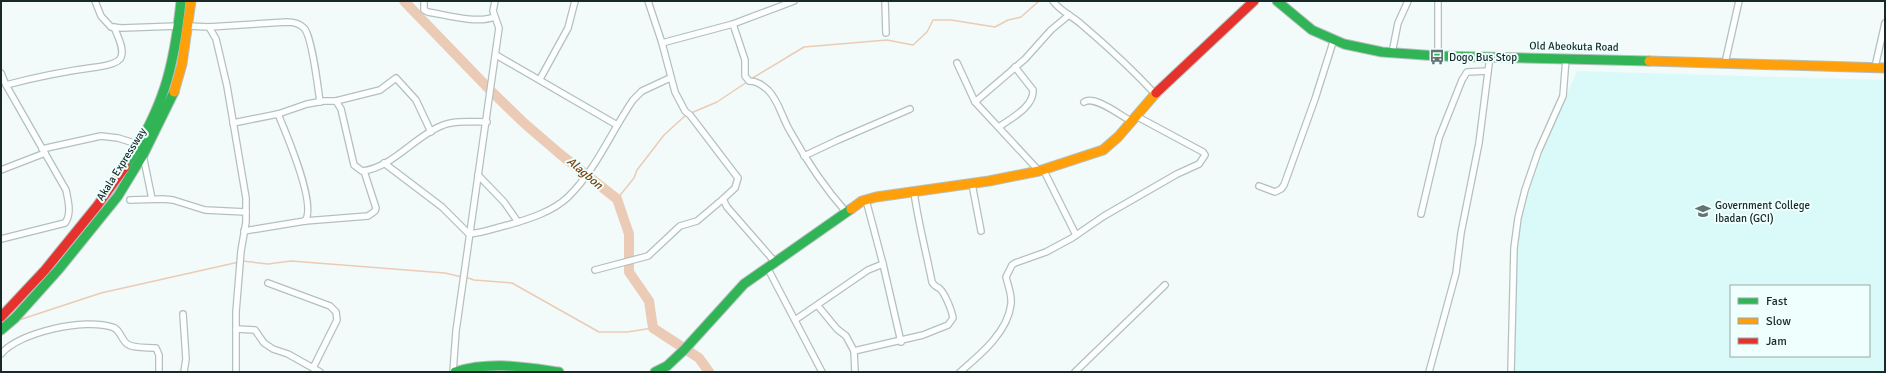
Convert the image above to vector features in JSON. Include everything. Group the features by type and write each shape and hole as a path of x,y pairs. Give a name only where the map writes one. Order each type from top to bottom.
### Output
{"main road":[{"name":"Akala Expressway","path":"2,329 15,318 59,269 106,212 118,196 143,155 173,96 182,64 183,26 181,1"},
{"name":"Akala Expressway","path":"1,317 13,306 57,256 111,190 140,145 164,93 190,1"},
{"path":"1205,49 1254,1"},
{"path":"655,372 666,366 684,350 744,284 846,212 866,200 972,184 1041,170 1103,150 1118,137 1157,94 1163,85 1261,1"},
{"name":"Old Abeokuta Road","path":"1277,1 1312,30 1362,49 1392,53 1438,56 1566,58 1885,68"},
{"path":"454,372 470,366 487,364 559,372"}],"street":[{"path":"96,1 101,16 106,22 114,27 209,27 287,22 294,22 301,25 306,29 311,46 320,102"},
{"path":"424,1 424,10 428,12 478,20 487,20 494,17"},
{"path":"454,372 456,331 469,234 487,122 499,28 493,12 495,1"},
{"path":"540,79 568,28 575,1"},
{"path":"595,270 634,261 648,256 680,226 697,221 723,199 735,188 738,178 690,115 685,111 675,92 670,78 662,43 648,1"},
{"path":"662,43 733,24 794,1"},
{"path":"886,1 886,33"},
{"path":"1053,1 1057,6 1129,65 1157,94"},
{"path":"1392,53 1398,23 1408,1"},
{"path":"1438,1 1438,56"},
{"path":"1725,63 1739,1"},
{"path":"975,102 1016,67 1069,15"},
{"path":"1875,67 1885,23"},
{"path":"733,24 745,60 745,76 749,81 763,86 775,100 804,156 828,191 846,212"},
{"path":"6,85 38,76 102,66 117,62 121,55 122,48 114,27"},
{"path":"209,27 216,39 246,198 236,329 236,372"},
{"path":"1259,186 1275,192 1281,189 1284,185 1315,99 1334,39"},
{"path":"496,55 540,79 617,125"},
{"path":"1429,372 1456,273 1461,233 1479,143 1490,56"},
{"path":"1511,372 1514,248 1518,218 1525,190 1538,152 1563,96 1566,58"},
{"path":"957,63 975,102 1041,170 1076,235"},
{"path":"999,127 1022,110 1033,94 1033,90 1016,67"},
{"path":"1422,214 1439,138 1462,80 1467,72 1488,71"},
{"path":"1,73 6,85 66,190 69,205 67,220 62,224 1,239"},
{"path":"233,123 278,114 320,102 336,101 380,90 396,78 416,100 431,132"},
{"path":"384,162 442,207 469,234 483,233 550,210 568,198 583,180 633,100 642,91 670,78"},
{"path":"960,372 987,347 1006,322 1011,304 1010,291 1006,277 1012,265 1046,252 1076,235 1104,216 1177,174 1199,164 1203,160 1205,155 1203,152 1099,102 1092,100 1084,102"},
{"path":"336,101 341,109 354,165 357,169 364,171 384,162 442,125 487,122"},
{"path":"804,156 910,109"},
{"path":"278,114 304,186 307,216 305,221"},
{"path":"1,170 43,151 101,136 118,138 131,142"},
{"path":"143,155 152,199"},
{"path":"244,231 305,221 365,217 375,211 376,204 364,171"},
{"path":"478,175 504,202 518,222"},
{"path":"972,184 981,231"},
{"path":"854,351 901,342 923,335 948,325 953,318 952,310 940,289 934,286 932,282 927,251 917,221 914,192"},
{"path":"723,199 727,207 775,262"},
{"path":"130,200 174,200 205,210 246,212"},
{"path":"866,200 901,342"},
{"path":"796,320 868,270 883,264"},
{"path":"767,267 822,372"},
{"path":"268,283 330,306 336,312 338,317 335,326 313,368"},
{"path":"1075,372 1165,285"},
{"path":"818,306 837,329 846,336 854,351 855,372"},
{"path":"184,314 186,359 184,372"},
{"path":"1,354 16,343 64,326 88,324 104,325 113,327 118,331 126,343 130,346 156,348 159,372"},
{"path":"236,329 255,330 264,343 273,349 320,372"}],"shaded area":[{"name":"Government College Ibadan (GCI)","path":"1577,71 1885,80 1885,372 1514,372 1518,227 1535,168"}],"waterway":[{"name":"Alagbon","path":"404,1 524,123 560,154 617,199 629,234 629,272 649,301 653,328 699,358 709,372"},
{"path":"751,79 804,47 887,40 913,45 927,32 933,20 951,20 995,27 1008,20 1021,17 1039,1"},
{"path":"1061,1 1073,1"},
{"path":"691,113 717,102 747,82"},
{"path":"617,199 634,178 637,170 664,135 686,115"},
{"path":"242,261 268,264 291,261 445,273 462,277"},
{"path":"19,320 101,293 239,262"},
{"path":"465,277 474,280 512,283 599,332 627,332 653,328"}],"traffic: fast":[{"path":"125,167 149,126 165,88 175,47 181,1"},
{"path":"1277,1 1312,30 1344,44 1382,52 1438,56 1649,61"},
{"path":"1,330 15,318 59,269 118,196 143,155 174,92"},
{"path":"655,372 667,366 684,350 744,284 851,209"},
{"path":"455,372 494,366 520,367 559,372"}],"traffic: slow":[{"path":"174,92 182,64 191,1"},
{"path":"1649,61 1885,68"},
{"path":"851,209 862,201 876,197 989,181 1039,171 1103,150 1118,137 1156,93"}],"traffic: jam":[{"path":"1156,93 1254,1"},
{"path":"1,317 45,270 97,206 125,167"}],"place":[{"name":"Dogo Bus Stop","path":"1437,57"},
{"name":"Government College Ibadan (GCI)","path":"1703,211"}]}
